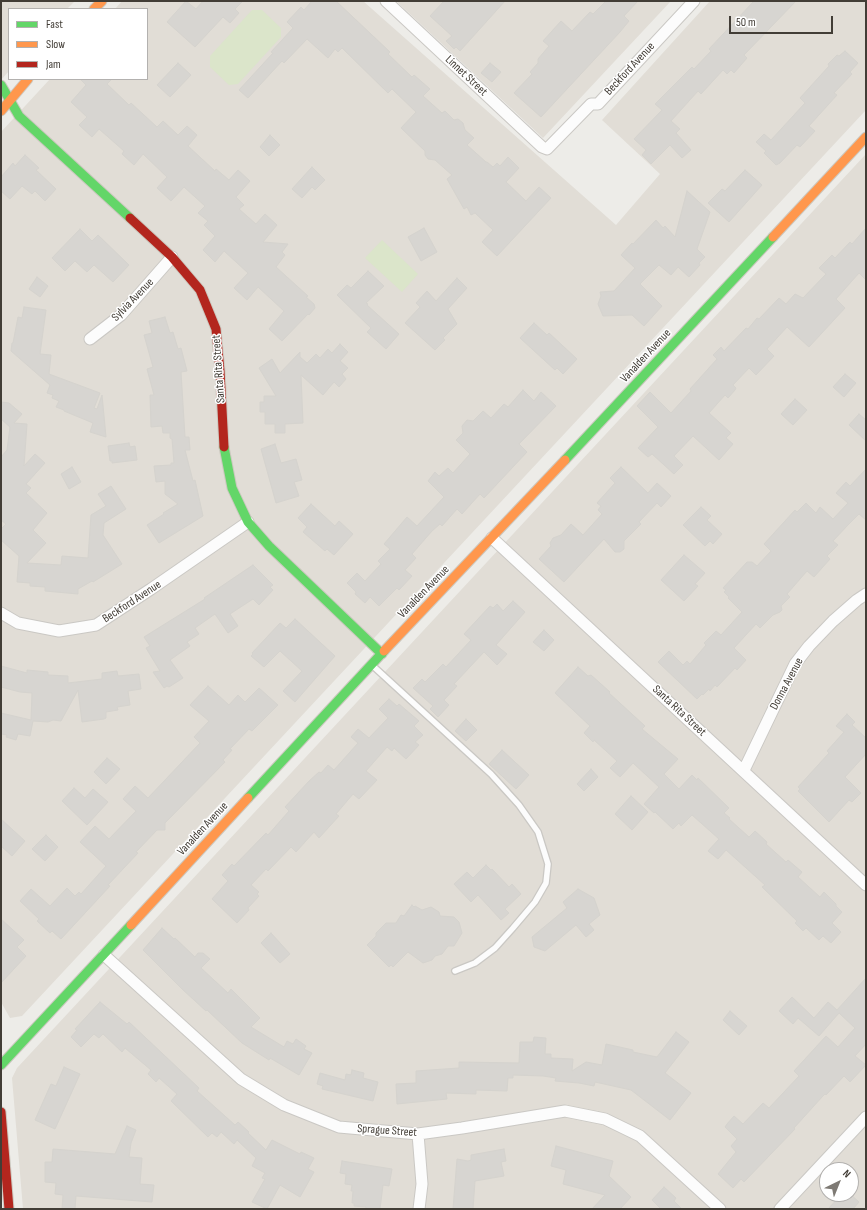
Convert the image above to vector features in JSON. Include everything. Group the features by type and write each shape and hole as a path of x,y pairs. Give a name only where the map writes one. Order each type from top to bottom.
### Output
{"main road":[{"path":"1,111 27,80"},
{"name":"Santa Rita Street","path":"1,85 20,116 172,258 200,290 216,329 220,371 224,453 232,488 248,522 269,546 382,654"},
{"name":"Vanalden Avenue","path":"1,1065 382,654 866,137"},
{"path":"1,1112 10,1209"}],"street":[{"name":"Beckford Avenue","path":"547,149 590,104 598,104 694,1"},
{"name":"Linnet Street","path":"391,3 542,147 547,149"},
{"name":"Sylvia Avenue","path":"90,339 121,315 172,258"},
{"name":"Beckford Avenue","path":"1,613 18,623 59,631 96,625 248,522"},
{"name":"Santa Rita Street","path":"492,538 744,770 866,885"},
{"name":"Donna Avenue","path":"744,770 795,664 809,646 833,621 866,594"},
{"name":"Sprague Street","path":"104,955 241,1079 284,1105 339,1127 418,1134 564,1111 605,1119 640,1136 720,1209"},
{"path":"780,1209 866,1117"},
{"path":"418,1134 422,1184 419,1209"}],"lane":[{"path":"372,665 491,774 519,805 538,832 548,864 546,883 535,902 513,928 494,948 475,963 455,970"}],"shaded area":[{"path":"1,1 75,1 68,8 8,8 8,72 1,80"},
{"path":"122,1 363,1 616,225 660,174 602,120 710,1 866,1 866,110 22,1016 10,1018 1,1002 1,132 49,80 148,80 148,8 116,8"},
{"path":"396,1 671,1 543,138"},
{"path":"866,154 866,1209 23,1209 12,1078 17,1068"}],"green space":[{"path":"252,10 262,10 281,28 281,37 238,84 229,85 210,67 210,56"},
{"path":"382,240 418,274 402,292 365,258"}],"building":[{"path":"186,1 196,9 203,1 243,1 235,9 239,13 230,23 223,17 195,47 167,22"},
{"path":"312,1 336,1 390,52 388,54 412,77 414,75 430,89 423,96 442,113 445,111 454,120 458,119 463,123 465,130 474,138 467,145 486,162 493,167 497,163 500,166 508,157 519,168 506,182 526,201 539,187 551,198 497,256 482,242 493,230 475,213 471,215 467,207 464,209 447,179 452,175 435,160 428,159 425,155 425,151 401,128 416,112 392,89 388,93 342,48 338,52 335,49 328,58 307,39 284,63 282,61 248,98 239,90 273,53 271,52 293,28 287,22 301,7 304,10"},
{"path":"444,1 505,1 460,51 456,47 454,49 446,41 452,36 430,16"},
{"path":"606,1 638,1 624,16 629,21 620,32 541,117 514,93 532,74 530,72 538,63 538,59 549,46 543,41 561,21 572,31 590,12 593,14"},
{"path":"754,1 796,1 744,55 747,58 734,73 731,70 727,74 723,70 701,94 698,91 671,121 680,129 676,133 691,150 682,158 670,145 651,164 642,155 646,150 634,139 662,110 655,104 692,67 694,69 711,51 709,49"},
{"path":"845,51 858,63 850,72 852,74 834,93 837,95 809,126 815,131 800,147 797,145 780,163 776,165 764,153 766,151 756,142 764,134 771,140 805,103 800,98 829,66 828,64 837,55 839,56"},
{"path":"178,63 191,75 170,97 157,85"},
{"path":"490,63 501,72 492,82 481,73"},
{"path":"81,80 111,80 107,84 129,105 131,103 157,127 163,121 178,135 187,126 197,135 188,146 215,171 216,169 229,180 238,170 250,181 236,197 244,205 239,209 256,224 265,214 277,225 263,242 288,244 282,252 285,255 276,267 308,296 306,297 314,304 315,308 282,341 269,329 284,311 258,287 247,300 234,288 248,273 224,251 215,262 203,250 215,236 204,225 208,221 198,213 205,206 184,187 171,201 157,188 167,177 143,154 134,165 122,154 124,151 99,129 92,137 79,125 87,117 71,102 86,85"},
{"path":"270,135 280,145 269,156 260,147"},
{"path":"25,155 39,168 36,170 56,189 45,201 35,191 32,194 22,186 10,199 1,191 1,177 13,163 15,166"},
{"path":"312,167 325,180 315,190 312,187 302,198 292,189"},
{"path":"745,170 762,185 729,222 708,203 722,189 725,191"},
{"path":"687,191 710,212 697,249 705,257 699,263 700,265 689,277 678,267 671,275 659,265 640,284 662,306 644,326 632,315 603,316 598,304 601,296 600,292 614,291 635,268 621,255 656,220 663,228 665,226 675,237"},
{"path":"424,228 437,252 421,261 408,237"},
{"path":"866,228 866,280 859,273 836,299 845,308 809,347 787,327 767,349 774,356 756,375 749,368 733,385 736,388 728,398 725,395 709,413 731,433 726,438 733,444 719,460 693,436 674,456 683,465 674,474 652,454 648,457 638,448 658,427 637,406 650,392 671,413 717,359 713,355 721,347 724,351 746,328 748,329 757,318 759,319 779,298 786,304 795,294 803,298 826,274 819,268 832,255 835,258 850,242 852,244"},
{"path":"80,229 92,241 98,235 129,265 113,282 94,265 87,272 75,261 65,271 52,258"},
{"path":"368,271 384,286 366,303 399,334 386,349 367,332 371,328 337,295 347,285 351,288"},
{"path":"37,277 48,286 40,297 29,289"},
{"path":"457,278 467,288 448,309 457,324 443,338 445,340 435,350 405,323 420,307 416,303 427,291 436,301"},
{"path":"24,307 46,310 40,354 51,355 49,374 100,393 94,408 97,409 102,395 106,437 90,432 93,423 56,407 59,401 52,398 53,395 47,393 50,385 11,351 18,317 22,318"},
{"path":"165,317 170,333 173,332 178,349 181,348 187,371 181,372 185,437 189,437 190,450 185,450 193,481 195,480 203,516 159,543 147,525 178,504 165,494 165,481 156,482 154,466 171,465 171,463 174,463 170,433 163,433 162,426 151,427 150,395 154,395 147,369 153,367 144,335 152,333 149,321"},
{"path":"534,323 547,335 549,333 577,359 563,374 557,368 555,370 520,338"},
{"path":"340,344 348,352 340,361 348,368 342,374 346,379 339,387 334,382 323,395 301,375 303,423 285,424 285,433 275,433 275,424 265,424 265,412 260,412 260,402 264,402 264,396 276,396 259,368 272,359 280,373 300,352 300,357 307,363 316,354 320,358 328,349 332,353"},
{"path":"845,374 856,383 844,397 833,387"},
{"path":"523,390 534,401 541,392 556,406 519,444 527,452 484,498 480,494 462,514 457,509 442,526 440,524 432,531 412,554 416,558 405,570 412,576 399,590 397,588 379,606 370,597 365,603 355,594 356,592 347,583 357,573 365,581 381,564 378,561 390,549 384,544 407,517 417,526 444,497 428,481 435,472 439,476 448,468 453,473 470,454 456,440 463,433 462,426 467,420 473,421 483,411 491,418 504,404 508,407"},
{"path":"795,399 807,410 793,425 781,414"},
{"path":"1,402 9,403 22,414 14,423 27,424 24,466 35,454 45,463 26,484 31,488 26,493 47,513 33,530 46,543 27,563 61,565 62,556 88,558 91,515 106,506 98,494 111,486 126,509 104,523 103,535 122,564 93,582 92,581 78,589 78,594 45,591 45,587 30,586 30,583 17,582 19,556 1,540 1,529 6,524 1,520 1,457 7,450 10,427 1,419"},
{"path":"859,414 866,420 866,441 849,425"},
{"path":"129,443 130,447 135,446 137,460 112,463 112,461 110,461 108,446"},
{"path":"275,444 281,463 296,459 302,480 294,482 299,496 276,503 261,449"},
{"path":"72,467 81,482 69,489 61,474"},
{"path":"621,467 648,493 657,483 671,496 661,507 657,503 639,522 641,524 624,541 624,549 620,552 615,552 604,539 564,582 539,559 551,546 550,543 553,538 561,535 571,524 583,535 602,514 598,510 601,506 597,503 615,483 610,478"},
{"path":"866,469 866,520 859,514 847,526 833,541 838,545 827,556 830,559 814,577 807,571 787,594 790,597 781,606 782,610 773,615 760,628 756,624 734,648 746,660 737,670 735,668 717,687 715,685 710,691 709,689 697,699 658,662 669,651 683,665 687,661 690,664 706,645 704,643 716,631 721,635 742,612 728,598 729,597 724,592 726,590 723,588 747,562 752,562 757,566 771,551 764,544 795,510 797,512 806,503 816,513 820,507 833,519 848,503 836,493 846,482 850,486"},
{"path":"311,504 335,526 339,521 353,534 334,555 327,549 325,551 303,532 307,527 298,518"},
{"path":"701,507 711,516 707,520 722,534 713,544 710,541 705,546 683,525"},
{"path":"684,555 705,573 695,584 698,586 684,601 661,580"},
{"path":"253,565 273,585 270,587 273,590 259,605 253,599 230,614 238,626 228,633 215,614 195,628 199,634 187,642 190,646 170,660 183,678 169,687 167,686 164,688 153,672 160,671 146,648 150,646 144,637 205,599 204,598"},
{"path":"513,601 525,612 496,645 507,654 497,665 484,652 454,684 457,686 444,700 449,705 438,717 430,709 433,706 413,688 422,679 425,682 443,664 446,667 471,640 464,634 490,606 493,608 497,604 503,611"},
{"path":"295,619 335,656 295,702 283,691 302,671 280,651 264,667 251,656 253,654 252,653 280,623 286,628"},
{"path":"544,630 554,640 544,651 533,642"},
{"path":"1,666 27,673 27,670 48,672 48,675 68,676 68,683 102,679 102,673 117,671 118,676 139,674 141,689 128,691 130,705 117,707 118,710 106,712 106,718 104,719 82,722 78,690 61,721 33,721 30,736 18,734 16,740 6,737 7,735 1,734 1,713 31,720 32,693 20,692 1,687"},
{"path":"578,667 588,676 591,675 610,692 609,693 645,726 642,729 678,759 664,774 679,789 692,775 697,780 698,778 729,808 724,813 730,818 729,819 749,837 755,831 767,842 766,844 786,862 788,860 802,872 798,877 820,897 824,892 836,904 842,912 832,923 841,932 831,943 823,936 819,940 806,928 803,931 795,923 797,921 762,887 765,885 726,850 718,859 708,851 719,839 692,815 681,826 679,823 673,829 644,804 659,787 633,763 620,777 610,768 617,761 584,733 590,726 555,693"},
{"path":"208,686 229,705 238,695 245,702 259,688 278,705 252,731 249,729 230,749 232,750 223,760 225,762 165,823 165,830 157,830 136,852 138,853 108,885 110,886 61,939 52,931 50,933 37,921 39,919 20,901 31,889 50,906 67,888 75,896 79,892 81,894 106,866 80,842 95,826 109,839 136,811 123,799 135,786 148,798 200,743 194,737 209,721 190,705"},
{"path":"389,699 397,706 399,704 419,721 414,726 423,735 415,742 419,745 406,759 394,748 392,751 387,747 366,771 377,780 359,799 353,794 336,814 339,816 319,838 314,832 296,852 291,847 268,871 266,869 251,885 259,892 257,894 259,896 237,923 212,899 228,881 222,875 232,864 234,866 266,833 268,835 289,811 285,807 309,781 319,772 321,773 328,765 334,770 358,743 351,737 358,729 369,738 388,718 379,709"},
{"path":"847,714 855,722 852,725 866,738 866,754 845,777 861,793 852,802 849,800 829,822 798,791 800,789 798,787 829,753 827,751 844,732 836,726"},
{"path":"466,719 477,730 466,741 455,731"},
{"path":"502,750 529,775 516,789 489,764"},
{"path":"107,758 120,769 106,784 94,772"},
{"path":"591,769 598,777 584,791 577,784"},
{"path":"74,788 85,798 93,789 108,802 87,825 62,801"},
{"path":"631,796 648,812 632,830 615,814"},
{"path":"1,819 25,841 12,856 1,846"},
{"path":"46,835 58,847 45,861 32,849"},
{"path":"486,865 491,870 492,869 509,887 512,884 521,894 505,909 509,913 501,920 478,895 471,902 454,884 467,872 473,878"},
{"path":"578,889 594,898 600,915 589,924 594,930 586,937 576,925 545,951 534,947 532,937 567,908 563,902"},
{"path":"412,905 422,910 431,907 439,912 440,916 454,917 459,922 462,933 454,946 448,946 442,954 435,956 432,960 423,963 408,952 393,967 391,965 389,967 367,945 386,923 396,923 401,915 404,916"},
{"path":"1,919 24,940 17,947 26,956 1,983"},
{"path":"162,928 195,957 198,953 203,953 210,959 201,968 228,993 231,989 260,1018 251,1027 284,1047 287,1041 293,1044 296,1039 306,1046 304,1049 312,1053 299,1075 270,1058 269,1060 242,1043 182,989 143,950"},
{"path":"271,933 290,954 280,963 261,943"},
{"path":"866,978 866,1044 855,1056 866,1065 850,1082 844,1076 826,1095 825,1094 822,1097 794,1128 795,1129 744,1182 741,1179 733,1188 718,1174 736,1152 731,1146 737,1139 725,1127 727,1124 734,1116 743,1124 763,1103 769,1108 799,1076 794,1071 826,1036 838,1047 855,1028 839,1013 819,1036 798,1018 793,1024 779,1011 792,997 814,1018 828,1002 837,1010"},
{"path":"100,1002 127,1024 129,1022 199,1088 197,1091 235,1125 238,1122 266,1150 272,1140 300,1154 301,1152 314,1158 308,1169 314,1172 300,1197 280,1185 267,1209 252,1202 265,1179 262,1178 265,1173 252,1166 256,1158 237,1140 234,1144 221,1132 217,1137 212,1133 208,1137 171,1101 177,1094 159,1078 156,1082 148,1074 151,1070 125,1048 122,1052 103,1034 99,1038 94,1034 81,1047 71,1037 77,1030 75,1029"},
{"path":"730,1011 747,1026 739,1035 723,1020"},
{"path":"676,1032 689,1042 665,1073 691,1093 670,1120 631,1090 595,1082 594,1086 555,1081 556,1078 543,1076 513,1075 513,1078 508,1078 507,1091 476,1090 476,1094 446,1093 447,1099 397,1104 396,1084 416,1083 416,1071 459,1068 459,1062 519,1063 520,1042 533,1042 534,1037 546,1038 545,1054 551,1054 551,1058 573,1059 572,1071 586,1062 602,1065 606,1044 657,1057"},
{"path":"64,1067 80,1074 55,1129 35,1120 51,1084 56,1086"},
{"path":"352,1070 364,1073 363,1078 378,1082 373,1101 322,1089 323,1086 317,1084 320,1073 345,1080 346,1074 351,1075"},
{"path":"127,1126 136,1130 131,1143 129,1157 142,1158 140,1184 154,1185 152,1202 76,1196 75,1209 62,1209 63,1195 55,1194 56,1183 45,1182 45,1162 52,1162 53,1149 115,1154"},
{"path":"556,1146 613,1161 609,1176 631,1197 620,1209 592,1209 605,1195 563,1184 566,1170 551,1166"},
{"path":"504,1149 506,1161 501,1162 504,1176 475,1181 473,1209 453,1209 457,1159 468,1161 471,1160 471,1155"},
{"path":"342,1161 392,1169 389,1186 383,1185 380,1209 366,1209 366,1207 354,1206 354,1203 352,1203 352,1185 345,1184 346,1174 340,1173"},
{"path":"664,1187 676,1198 674,1201 682,1209 661,1209 652,1200"},
{"path":"835,1202 859,1202 853,1209 828,1209"}],"traffic: fast":[{"path":"1,85 19,116 130,218"},
{"path":"565,460 773,237"},
{"path":"224,447 232,488 248,522 269,546 382,654"},
{"path":"248,798 384,651"},
{"path":"1,1065 131,925"}],"traffic: slow":[{"path":"95,8 102,1"},
{"path":"1,111 27,80"},
{"path":"773,237 866,137"},
{"path":"384,651 565,460"},
{"path":"131,925 248,798"}],"traffic: jam":[{"path":"130,218 172,257 200,290 216,329 224,447"},
{"path":"1,1112 9,1209"}]}
